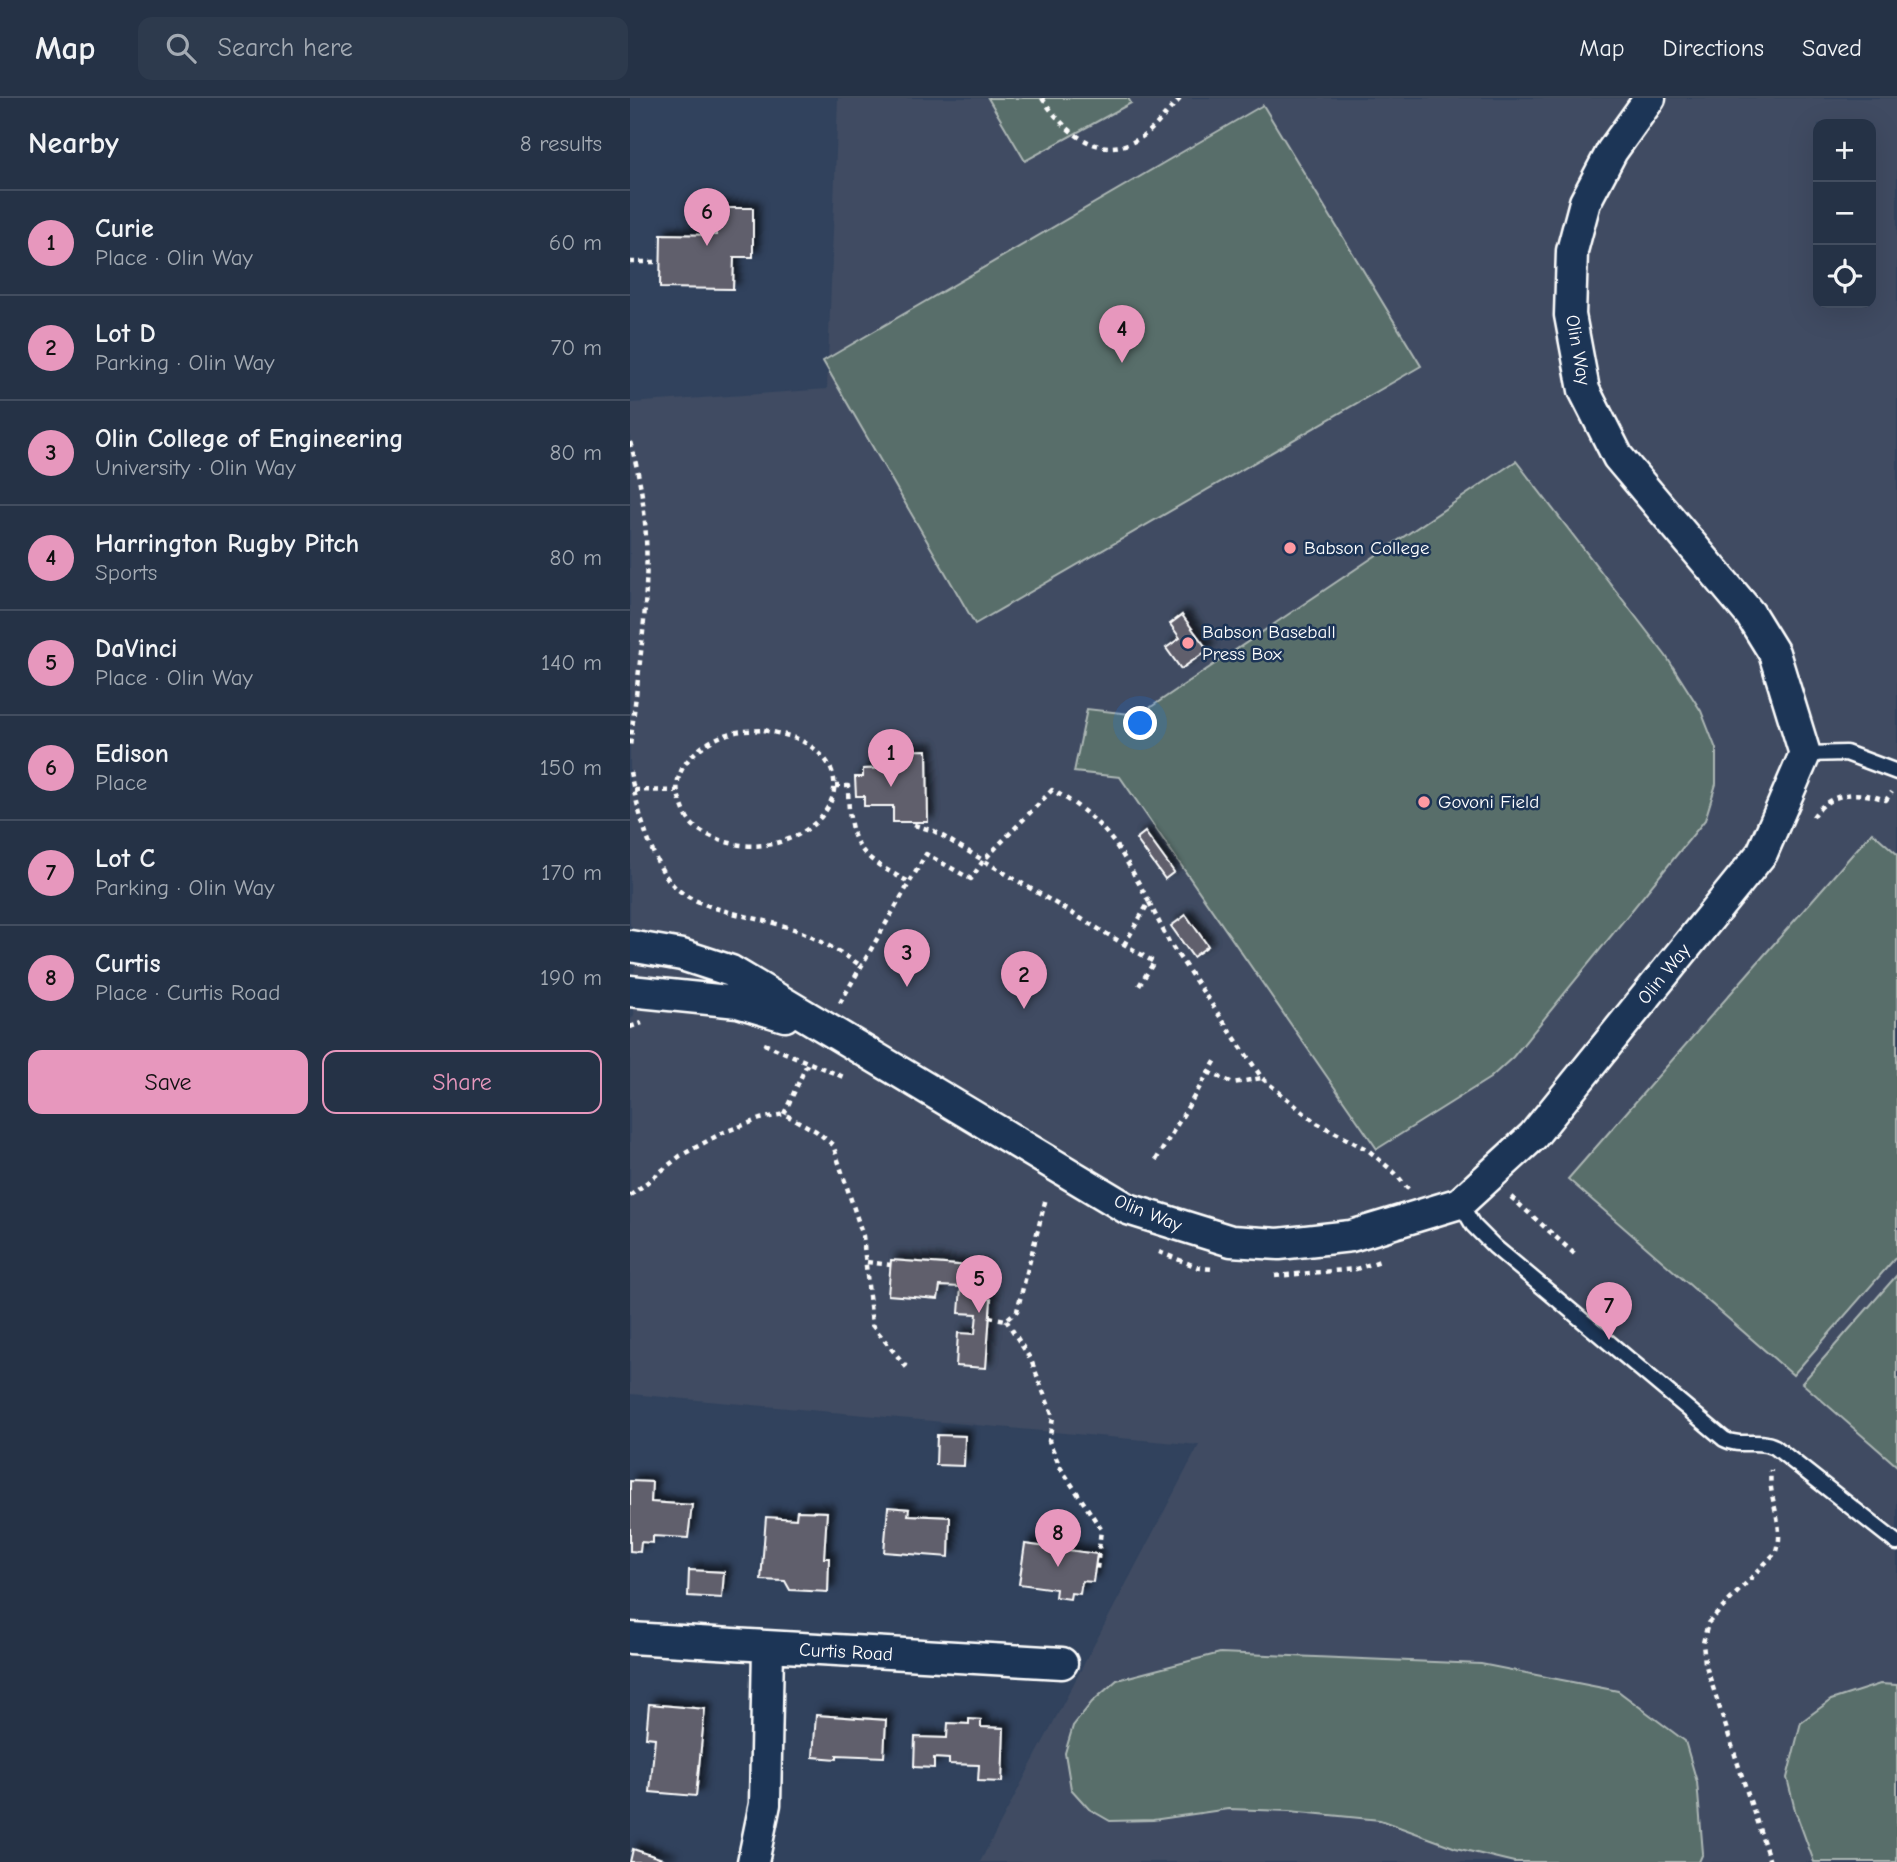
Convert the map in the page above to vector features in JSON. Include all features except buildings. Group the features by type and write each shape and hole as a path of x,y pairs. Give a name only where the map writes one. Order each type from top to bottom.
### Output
{"street":[{"name":"Olin Way","path":"630,946 682,955 731,971 828,1018 1128,1209 1184,1228 1231,1241 1279,1244 1351,1236 1466,1214 1533,1136 1762,853 1805,754 1774,653 1750,614 1618,457 1584,390 1570,315 1572,251 1585,202 1612,151 1650,98"},
{"name":"Olin Way","path":"630,991 738,1002 828,1018"},
{"name":"Curtis Road","path":"630,1638 1062,1663"},
{"path":"754,1862 765,1804 768,1647"}],"lane":[{"path":"1805,754 1846,752 1897,772"},
{"path":"1466,1214 1495,1247 1724,1439 1737,1443 1760,1441 1775,1447 1897,1543"}],"path":[{"path":"1042,98 1064,128 1089,144 1115,148 1145,135 1181,98"},
{"path":"630,262 661,262"},
{"path":"630,442 645,507 649,549 648,587 630,747"},
{"path":"764,730 799,739 825,758 834,786 831,805 817,823 780,844 748,846 718,841 689,823 676,791 680,771 700,748 731,733 764,730"},
{"path":"630,772 643,827 673,885 688,896 713,906 800,932 860,965"},
{"path":"1810,822 1814,813 1830,800 1847,793 1865,793 1886,800 1897,785"},
{"path":"834,786 848,786 852,835 860,850 880,867 909,882"},
{"path":"634,790 676,791"},
{"path":"828,1018 926,854 971,879 983,861 1052,790 1082,807 1119,846 1169,942 1262,1079 1315,1122 1368,1150 1395,1173 1416,1200"},
{"path":"914,825 934,831 1154,962 1139,986"},
{"path":"1125,945 1149,902"},
{"path":"630,1027 646,1022"},
{"path":"762,1043 809,1060 858,1083"},
{"path":"784,1114 809,1060"},
{"path":"1156,1160 1216,1060"},
{"path":"1208,1072 1233,1083 1262,1079"},
{"path":"630,1196 680,1156 722,1133 784,1114 816,1131 832,1145 863,1236 872,1325 908,1369"},
{"path":"1466,1214 1511,1197 1519,1189"},
{"path":"1034,1191 1058,1204"},
{"path":"1511,1197 1578,1257"},
{"path":"1006,1321 1017,1311 1046,1198"},
{"path":"1152,1250 1200,1268 1224,1270"},
{"path":"1272,1276 1356,1269 1394,1257"},
{"path":"867,1262 891,1265"},
{"path":"989,1317 1006,1321 1031,1360 1053,1417 1049,1441 1060,1467 1101,1529 1097,1569"},
{"path":"1770,1862 1705,1663 1703,1643 1708,1623 1777,1551 1781,1536 1770,1480 1775,1447"}],"shaded area":[{"path":"838,98 1897,98 1897,1862 980,1862 1199,1445 630,1394 630,1021 634,1015 635,929 630,925 630,403 827,389"}],"green space":[{"path":"988,98 1128,98 1131,103 1025,161"},
{"path":"1263,105 1421,366 975,624 823,361"},
{"name":"Govoni Field","path":"1516,461 1666,656 1701,711 1716,749 1716,784 1705,820 1513,1057 1490,1078 1377,1149 1120,777 1074,772 1087,709 1139,715"},
{"path":"1872,832 1897,854 1897,1256 1793,1375 1568,1179"},
{"path":"1897,1275 1897,1466 1802,1383"},
{"path":"1220,1653 1481,1664 1618,1691 1685,1741 1697,1782 1703,1853 1699,1862 1514,1862 1456,1848 1380,1820 1289,1811 1228,1809 1153,1820 1110,1821 1089,1809 1071,1789 1065,1753 1073,1726 1092,1702 1117,1680"},
{"path":"1880,1684 1897,1685 1897,1862 1814,1862 1795,1810 1787,1778 1801,1722 1831,1700"}],"place":[{"name":"Edison","path":"707,246"},
{"name":"Harrington Rugby Pitch","path":"1122,363"},
{"name":"Babson College","path":"1290,548"},
{"name":"Babson Baseball Press Box","path":"1188,643"},
{"name":"Curie","path":"891,787"},
{"name":"Govoni Field","path":"1424,802"},
{"name":"Olin College of Engineering","path":"907,987"},
{"name":"Lot D","path":"1024,1009"},
{"name":"DaVinci","path":"979,1313"},
{"name":"Lot C","path":"1609,1340"},
{"name":"Curtis","path":"1058,1567"}]}
